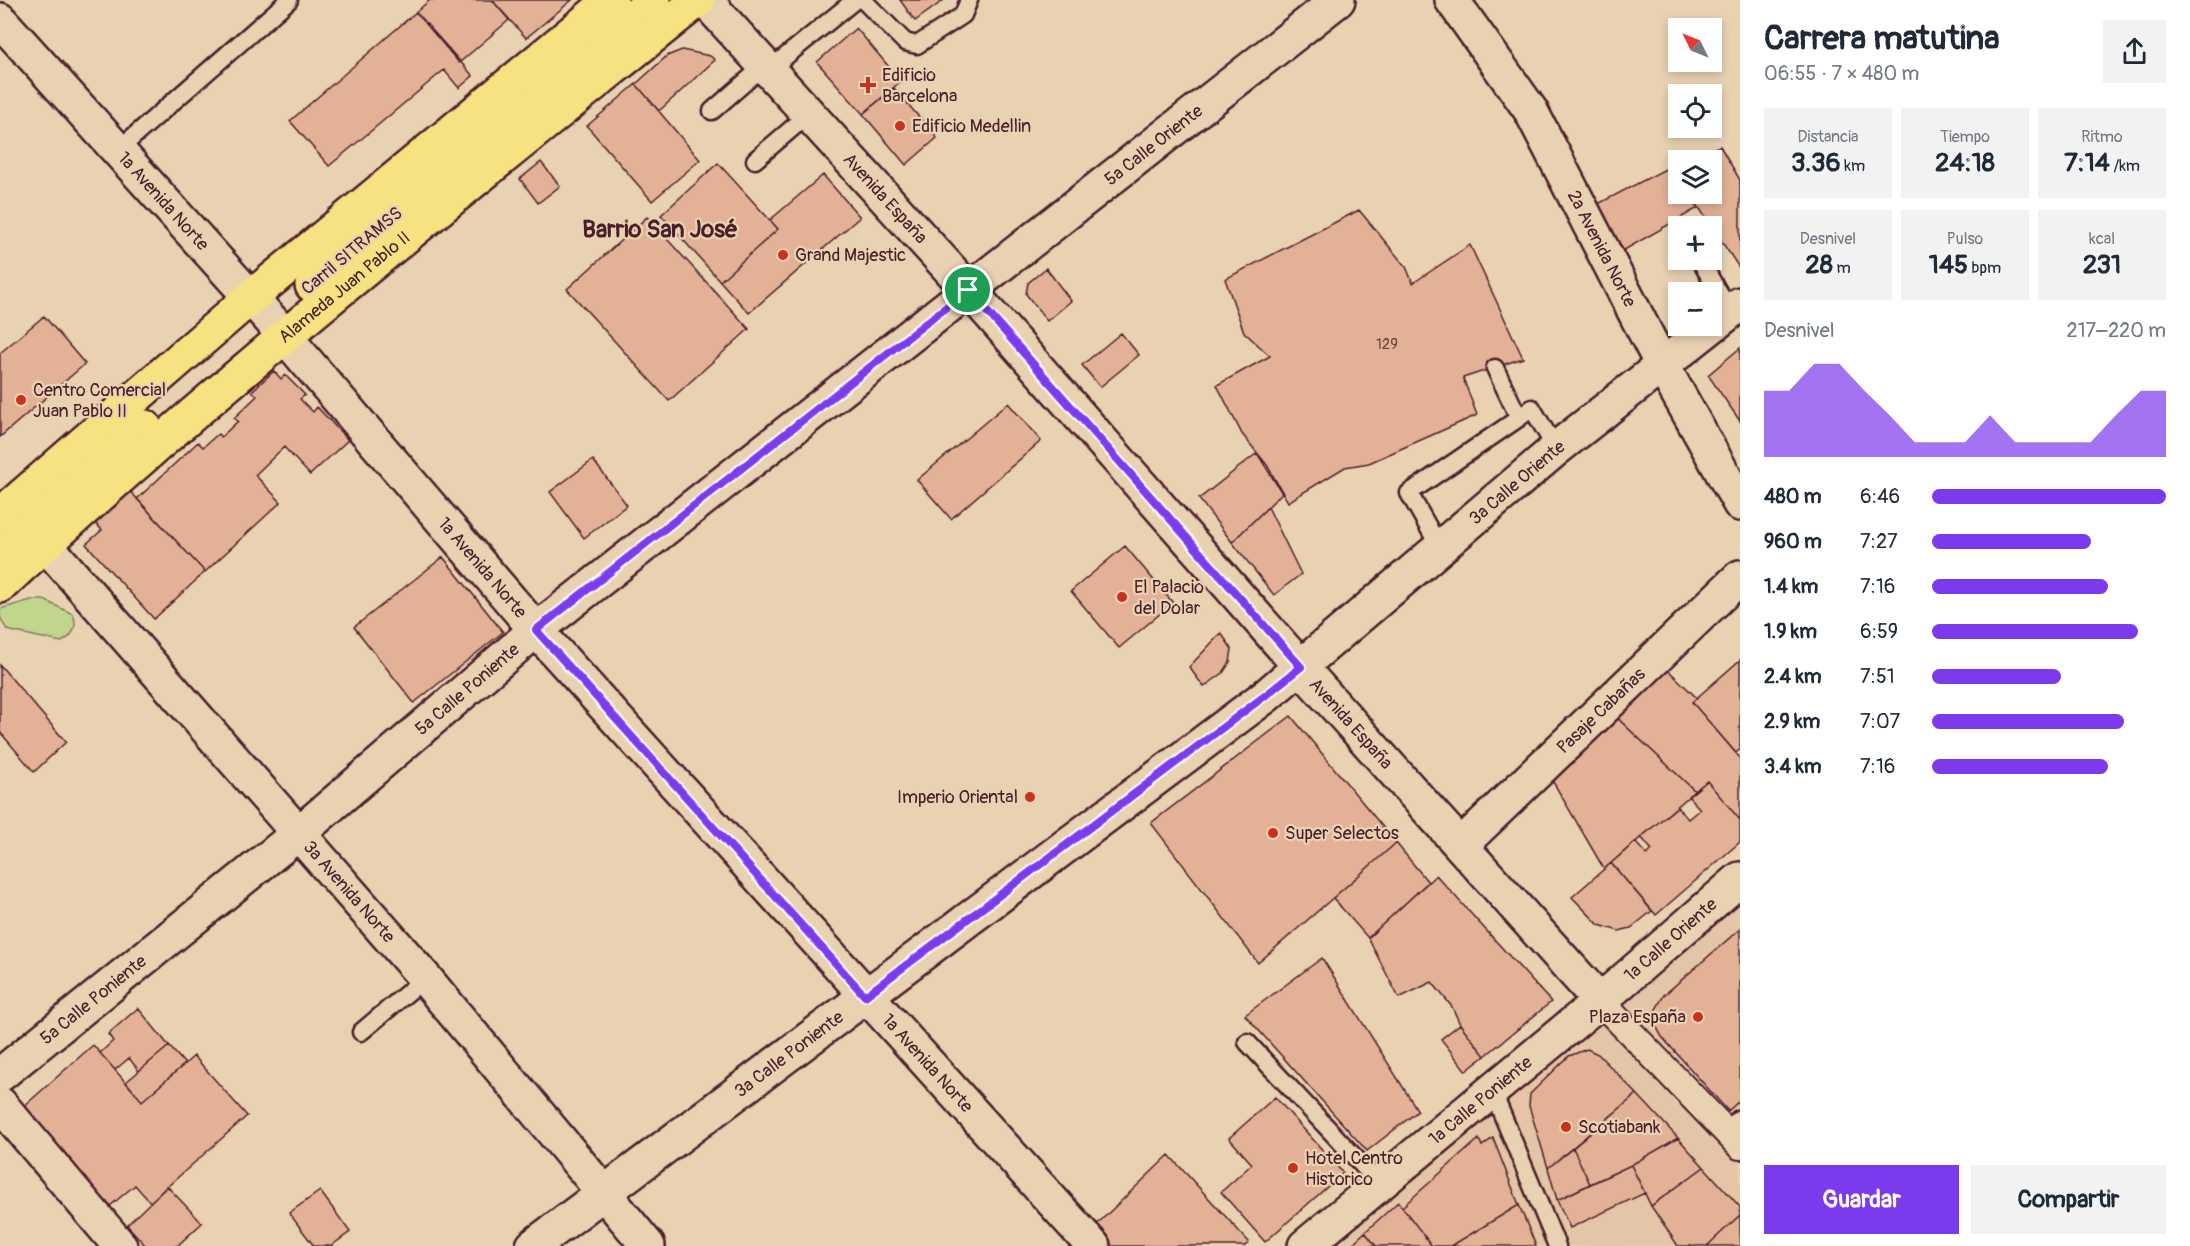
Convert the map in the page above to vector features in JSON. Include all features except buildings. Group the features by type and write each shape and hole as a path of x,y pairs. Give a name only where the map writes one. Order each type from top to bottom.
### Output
{"main road":[{"name":"Alameda Juan Pablo II","path":"16,519 268,318 611,0"},
{"name":"Carril SITRAMSS","path":"268,318 654,0"},
{"name":"Alameda Juan Pablo II","path":"0,586 16,519 268,318 698,0"},
{"path":"0,553 16,519"}],"street":[{"name":"Avenida España","path":"705,0 810,113 1600,1001 1735,1131"},
{"name":"5a Calle Oriente","path":"968,290 1338,0"},
{"name":"2a Avenida Norte","path":"1452,0 1531,111 1662,365 1740,504"},
{"name":"1a Avenida Norte","path":"0,20 268,318 536,630 1093,1246"},
{"name":"5a Calle Poniente","path":"0,1075 299,833 536,630 968,290"},
{"name":"3a Calle Oriente","path":"1301,667 1556,449 1735,308"},
{"name":"3a Avenida Norte","path":"16,519 299,833 425,978 648,1246"},
{"name":"Pasaje Cabañas","path":"1461,846 1740,577"},
{"name":"3a Calle Poniente","path":"533,1246 1301,667"},
{"name":"1a Calle Oriente","path":"1600,1001 1740,879"},
{"name":"1a Calle Poniente","path":"1305,1246 1600,1001"},
{"path":"0,1104 120,1246"}],"lane":[{"path":"118,150 289,0"},
{"path":"712,111 855,0"},
{"path":"862,0 905,42 917,45 963,15 969,0"},
{"path":"755,160 810,113"},
{"path":"1707,270 1735,308"},
{"path":"1495,368 1519,418"},
{"path":"1440,548 1409,493 1532,408 1556,449"},
{"path":"361,1032 425,978"},
{"path":"1247,1042 1380,1184"},
{"path":"1492,1090 1557,1246"}],"shaded area":[{"path":"1740,873 1740,1246 1309,1246"}],"green space":[{"path":"31,600 44,600 73,614 75,627 69,637 61,642 7,630 0,617 0,609"}],"place":[{"name":"Edificio Barcelona","path":"868,85"},
{"name":"Edificio Medellin","path":"900,126"},
{"name":"Grand Majestic","path":"783,255"},
{"name":"Centro Comercial Juan Pablo II","path":"21,400"},
{"name":"El Palacio del Dolar","path":"1122,597"},
{"name":"Imperio Oriental","path":"1030,797"},
{"name":"Super Selectos","path":"1273,833"},
{"name":"Plaza España","path":"1698,1017"},
{"name":"Scotiabank","path":"1566,1127"},
{"name":"Hotel Centro Historico","path":"1293,1168"}],"district":[{"name":"Barrio San José","path":"660,229"}],"route":[{"path":"968,290 1301,667 865,996 536,630 968,290"}]}
